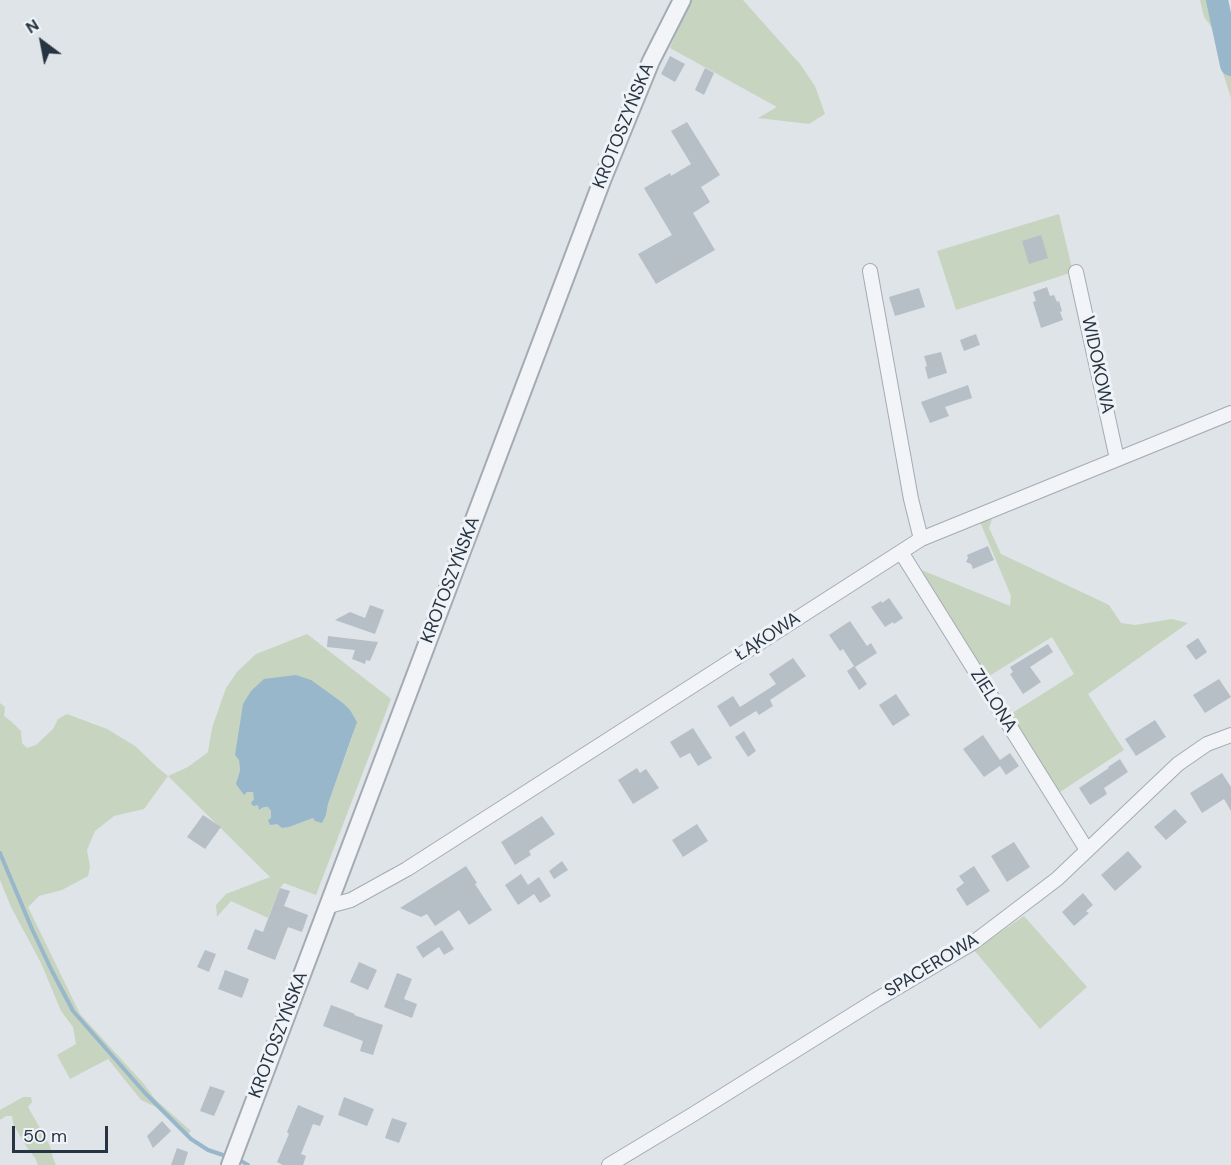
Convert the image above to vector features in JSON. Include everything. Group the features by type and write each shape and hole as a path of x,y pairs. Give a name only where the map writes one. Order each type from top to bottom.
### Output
{"street":[{"name":"KROTOSZYŃSKA","path":"230,1165 617,141 651,61 682,0"},
{"path":"870,271 911,499 921,539"},
{"name":"WIDOKOWA","path":"1076,272 1118,459"},
{"name":"ŁĄKOWA","path":"329,906 351,900 407,869 921,539 1231,413"},
{"name":"ZIELONA","path":"901,552 1087,850"},
{"name":"SPACEROWA","path":"609,1165 974,942 1057,879 1178,765 1207,744 1231,735"}],"green space":[{"path":"691,0 743,0 800,64 815,86 825,114 809,124 758,118 777,107 670,48"},
{"path":"1200,0 1224,0 1231,18 1231,98 1213,29 1204,17"},
{"path":"1059,214 1073,272 956,310 937,251"},
{"path":"992,519 989,528 1001,554 1109,605 1121,623 1135,625 1172,619 1188,623 1088,694 1124,750 1060,792 1009,715 1074,674 1052,637 986,678 919,569 1010,606 1011,596 980,522"},
{"path":"307,634 391,699 316,895 284,883 268,918 231,901 217,917 216,905 226,894 270,877 168,776 188,767 208,752 212,728 226,688 237,672 256,654","holes":["327,692 343,703 353,734 326,815 282,828 271,818 271,811 268,807 260,810 253,792 247,792 240,771 239,759"]},
{"path":"0,703 5,707 4,716 21,731 22,743 27,748 36,745 53,729 58,719 67,714 107,729 135,746 168,776 144,809 114,816 95,831 87,850 90,867 88,876 62,890 39,896 28,907 80,1014 155,1099 191,1131 186,1136 156,1107 141,1100 108,1059 70,1079 57,1055 76,1044 73,1027 61,1011 41,963 11,907 0,880"},
{"path":"1024,916 1087,987 1040,1029 974,950"},
{"path":"23,1097 31,1097 32,1102 28,1107 50,1146 56,1165 38,1165 14,1126 12,1116 6,1116 0,1120 0,1110"}],"water":[{"path":"296,675 311,680 343,703 357,722 322,823 313,818 282,828 277,824 270,825 268,820 271,818 271,811 268,807 259,810 258,805 253,806 251,803 254,799 253,792 247,792 244,795 236,784 240,771 239,760 235,755 243,704 251,691 264,679"}],"building":[{"path":"670,56 685,64 675,82 661,74"},
{"path":"705,68 714,73 704,95 695,90"},
{"path":"687,122 720,175 701,187 710,202 693,213 715,250 656,284 638,254 672,235 644,188 691,164 671,131"},
{"path":"1041,235 1048,258 1029,264 1022,241"},
{"path":"1047,287 1050,296 1054,295 1057,302 1059,301 1063,320 1041,328 1033,302 1036,301 1033,292"},
{"path":"919,288 925,307 895,316 889,297"},
{"path":"976,334 980,345 964,351 960,340"},
{"path":"941,352 947,373 928,379 924,356"},
{"path":"968,385 972,398 945,407 949,416 930,423 921,402"},
{"path":"988,546 994,560 973,569 971,564 966,562 967,555"},
{"path":"889,598 903,618 885,627 871,607"},
{"path":"370,605 384,610 375,634 335,620 350,612 365,618"},
{"path":"850,621 867,646 871,643 877,653 855,667 867,684 859,690 847,671 854,666 843,649 840,651 829,635"},
{"path":"328,636 378,642 370,661 366,660 365,664 352,659 355,650 327,647"},
{"path":"1198,638 1207,652 1196,660 1186,646"},
{"path":"1048,644 1053,652 1030,667 1041,682 1023,694 1010,674 1013,672 1010,667"},
{"path":"793,658 806,676 770,700 773,706 759,715 756,711 730,727 717,706 733,696 740,707 776,684 769,674"},
{"path":"1219,679 1231,697 1205,713 1193,695"},
{"path":"896,694 910,715 893,726 879,705"},
{"path":"1155,720 1166,737 1136,756 1125,739"},
{"path":"693,728 712,758 698,766 690,753 680,758 670,742"},
{"path":"744,731 756,751 748,757 735,737"},
{"path":"983,735 1000,760 1010,753 1019,766 1006,775 1000,766 984,777 963,749"},
{"path":"1120,759 1128,772 1104,788 1107,794 1090,805 1079,788"},
{"path":"637,768 640,773 646,769 659,788 633,804 618,780"},
{"path":"1222,773 1231,787 1231,811 1224,799 1202,813 1190,793"},
{"path":"1175,809 1187,822 1166,840 1154,827"},
{"path":"203,815 221,827 205,849 187,837"},
{"path":"542,816 555,834 529,851 531,855 515,865 501,842"},
{"path":"697,824 708,841 683,857 672,840"},
{"path":"1014,842 1030,867 1007,882 991,856"},
{"path":"1128,851 1142,867 1115,891 1101,875"},
{"path":"562,861 568,870 554,879 549,871"},
{"path":"466,866 492,910 469,925 459,910 435,926 427,914 421,917 400,908"},
{"path":"974,866 990,891 967,906 956,889 964,883 959,876"},
{"path":"521,874 528,885 539,877 551,896 540,903 534,894 518,905 505,885"},
{"path":"280,888 290,891 284,906 308,915 302,932 288,927 275,960 247,949 255,929 263,932"},
{"path":"1083,893 1093,905 1086,911 1089,913 1074,926 1062,912"},
{"path":"442,930 454,949 444,955 439,947 423,958 416,947"},
{"path":"205,950 216,954 209,972 197,967"},
{"path":"359,962 377,970 368,990 350,982"},
{"path":"225,970 249,979 242,998 218,989"},
{"path":"397,973 412,979 404,999 417,1004 412,1018 384,1007"},
{"path":"331,1005 383,1025 373,1055 360,1051 363,1041 323,1026"},
{"path":"210,1086 225,1091 214,1116 200,1111"},
{"path":"344,1097 374,1109 367,1126 338,1115"},
{"path":"298,1105 324,1116 320,1126 313,1124 301,1154 306,1156 303,1165 283,1165 277,1162"},
{"path":"392,1118 407,1123 399,1143 385,1138"},
{"path":"162,1121 171,1131 153,1148 147,1136"},
{"path":"177,1148 188,1152 184,1165 171,1165"}],"waterway":[{"path":"1217,0 1231,65"},
{"path":"0,853 32,929 73,1011 145,1093 191,1139 208,1150 226,1156"},
{"path":"241,1161 248,1165"}]}
